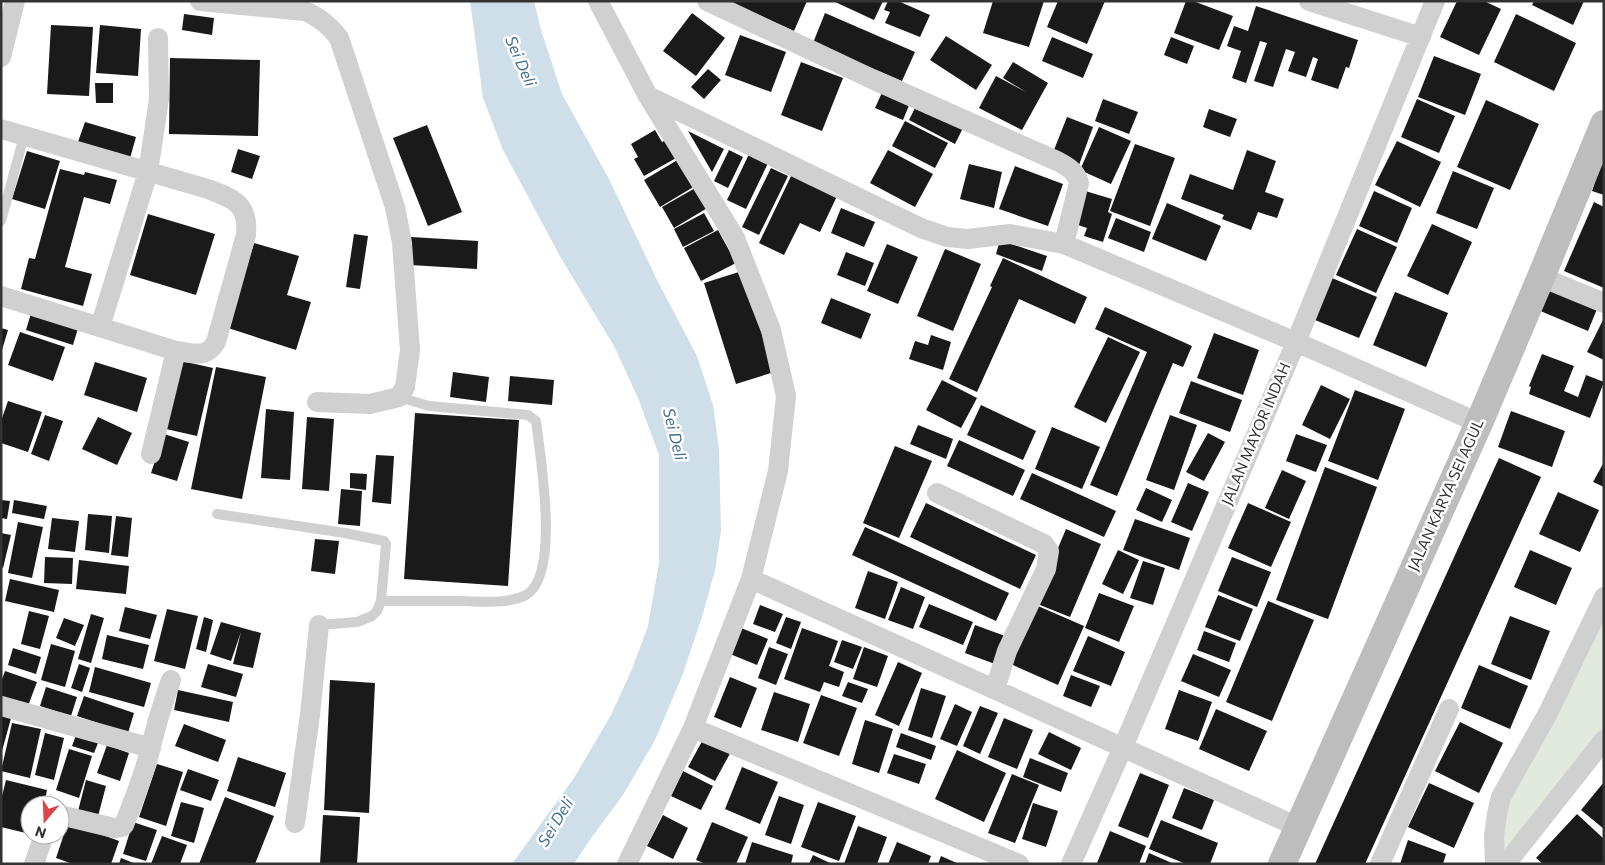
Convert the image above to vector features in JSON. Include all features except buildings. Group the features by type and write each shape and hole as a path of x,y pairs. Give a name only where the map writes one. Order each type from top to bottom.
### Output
{"main road":[{"name":"JALAN KARYA SEI AGUL","path":"1282,864 1479,423 1542,277 1604,124"}],"street":[{"path":"3,45 15,1"},
{"path":"200,1 246,3 305,11 320,18 329,26 339,38 395,207 402,243 410,350 405,387 400,397 370,404 317,402"},
{"path":"598,1 648,96 735,238 771,330 786,396 778,471 751,579 693,728 627,864"},
{"path":"708,1 872,78 1057,161 1073,171 1079,183 1064,244"},
{"path":"1309,1 1422,36"},
{"name":"JALAN MAYOR INDAH","path":"1071,864 1296,342 1435,1"},
{"path":"100,327 148,172 159,100 158,38"},
{"path":"648,96 921,228 947,237 968,239 1010,234 1064,244 1296,342 1479,423"},
{"path":"1,129 208,189 238,203 245,212 247,223 246,235 216,342 212,349 204,354 176,351 1,296"},
{"path":"1542,277 1604,303"},
{"path":"151,454 176,351"},
{"path":"936,493 1044,544 1049,551 1046,569 1007,651 995,689"},
{"path":"751,579 1298,827"},
{"path":"1495,864 1494,836 1496,814 1501,797 1548,713 1604,597"},
{"path":"295,823 310,715 319,625"},
{"path":"70,817 114,828 122,827 138,789 151,748 154,728 171,680"},
{"path":"1,706 151,748"},
{"path":"1380,864 1449,709"},
{"path":"693,728 1019,864"},
{"path":"1506,864 1604,740"},
{"path":"34,864 41,845"}],"lane":[{"path":"1,221 24,136"},
{"path":"381,601 504,601 527,594 539,581 544,561 547,522 536,421 528,415 429,406 400,397"},
{"path":"217,514 384,540 386,544 381,601 377,611 372,616 357,622 319,625"}],"shaded area":[{"path":"1604,600 1604,736 1504,864 1499,815"}],"water":[{"name":"Sei Deli","path":"470,1 534,1 541,30 562,94 609,179 657,280 697,356 713,405 719,449 721,531 715,571 682,676 655,740 623,795 574,864 512,864 574,778 611,715 632,669 648,626 659,563 659,455 638,398 614,346 561,258 503,150 483,98"}]}
